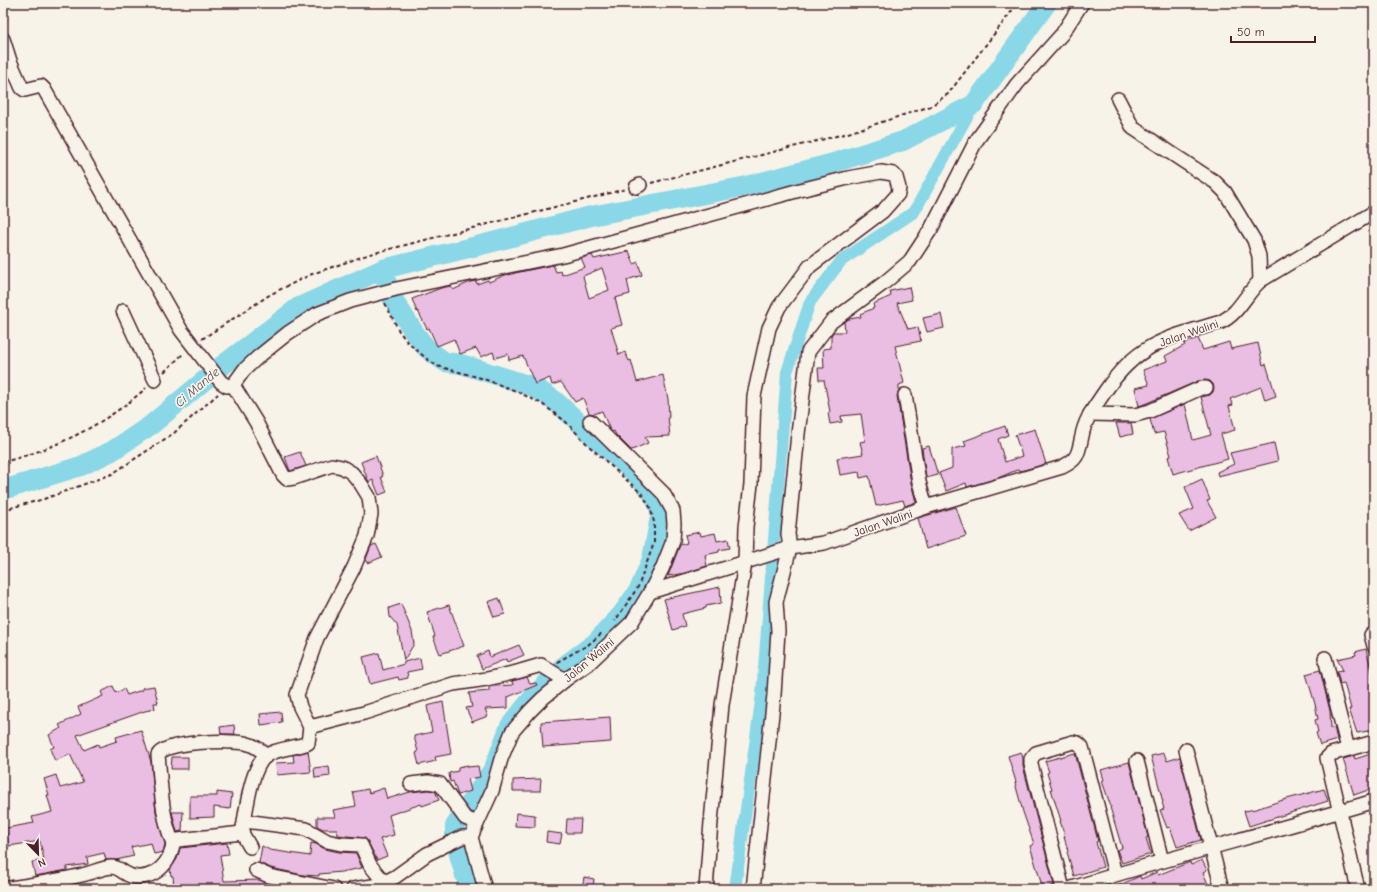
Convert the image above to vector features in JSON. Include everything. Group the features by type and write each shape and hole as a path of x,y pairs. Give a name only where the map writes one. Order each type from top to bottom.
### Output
{"street":[{"path":"753,889 774,695 778,631 776,602 789,549 788,534 808,352 831,322 884,283 910,261 931,229 976,141 1017,84 1062,34 1082,3"},
{"path":"3,39 10,61 22,88 26,90 41,86 44,89 181,330 198,353 227,384 256,422 283,475 288,479 294,478 332,464 352,473 362,484 369,497 371,514 367,536 354,567 317,638 298,695 300,707 310,727 308,743 276,752 267,756 262,761 251,786 244,827 250,847"},
{"path":"1118,99 1133,128 1215,182 1225,192 1254,240 1259,256 1260,281"},
{"path":"227,384 288,333 317,314 350,301 387,291 562,255 848,178 875,173 893,174 896,177 899,182 898,194 883,211 810,266 779,307 769,328 754,396 751,484 746,527 748,562 722,706 710,822 706,889"},
{"name":"Jalan Walini","path":"462,838 480,818 492,791 501,759 512,732 530,711 563,678 588,664 632,622 650,592 789,549 824,543 926,507 994,488 1062,467 1070,463 1079,451 1084,426 1090,414 1111,383 1135,356 1147,348 1168,338 1221,322 1228,318 1234,313 1260,281 1374,212"},
{"path":"123,311 155,380"},
{"path":"1090,414 1135,415 1150,411 1200,388 1206,388"},
{"path":"905,395 919,482 926,507"},
{"path":"590,421 664,493 673,511 673,541 662,569 650,592"},
{"path":"1325,658 1348,749"},
{"path":"310,727 364,713 454,684 488,679 544,667 563,678"},
{"path":"3,889 51,882 111,867 120,868 126,874 137,877 144,877 155,873 162,867 172,852 173,843 168,832 164,813 158,755 160,752 166,748 199,742 232,741 246,743 260,749 267,756"},
{"path":"1063,889 1031,764 1036,753 1073,742 1078,743 1082,747 1115,874"},
{"path":"1358,889 1327,758 1331,754 1374,742"},
{"path":"1186,750 1210,848 1222,889"},
{"path":"1137,761 1162,861"},
{"path":"411,784 428,782 440,784 461,814 476,823"},
{"path":"1069,889 1115,874 1340,812 1374,801"},
{"path":"173,843 178,840 244,827 306,829 327,841 341,844 361,845 370,865 384,882"},
{"path":"353,889 379,885 395,877 427,854 462,838 485,889"},
{"path":"256,870 269,876 334,889"}],"path":[{"path":"638,186 848,133 931,106 948,94 1018,3"},
{"path":"387,291 399,331 408,344 427,360 437,366 481,378 516,391 542,404 565,421 589,446 642,494 650,507 654,522 654,543 638,587 615,621"},
{"path":"3,510 44,499 112,474 174,433 227,384"},
{"path":"544,667 588,645 604,631"}],"building":[{"path":"629,251 634,264 638,262 642,275 627,280 630,294 615,298 622,325 611,328 619,355 625,352 629,361 631,360 637,382 663,375 668,399 670,436 645,437 648,443 632,450 616,435 614,431 612,432 602,411 594,414 589,413 583,398 575,402 561,382 552,385 550,378 535,384 523,356 509,360 508,354 495,358 493,352 481,357 476,348 460,354 454,339 437,346 429,328 427,329 418,311 417,312 412,299 441,288 451,286 453,290 470,282 476,281 477,284 488,280 489,282 505,275 553,265 556,272 561,271 562,275 585,267 581,258 592,255 594,259","holes":["602,268 609,290 589,298 583,276"]},
{"path":"909,287 912,300 897,303 908,329 918,327 921,341 895,346 904,383 899,385 897,396 911,483 916,502 905,506 903,500 876,506 869,476 860,478 859,472 840,475 837,458 863,454 860,442 865,441 861,414 841,416 842,422 830,424 828,413 830,412 824,380 819,380 818,368 824,368 823,349 831,348 831,336 833,332 845,332 844,322 849,319 861,317 860,314 874,308 873,304 891,296 890,291"},
{"path":"941,314 944,328 927,332 923,318"},
{"path":"1198,338 1203,350 1229,342 1231,349 1258,343 1263,365 1266,364 1276,396 1265,400 1261,387 1230,399 1233,405 1229,406 1235,430 1221,434 1228,459 1173,474 1168,457 1171,456 1164,432 1154,434 1150,419 1185,404 1193,440 1211,435 1201,397 1210,395 1213,392 1213,384 1206,380 1198,381 1139,406 1135,388 1149,385 1143,370 1167,361 1165,356 1185,345 1184,343"},
{"path":"1116,423 1131,423 1133,434 1120,437"},
{"path":"1005,426 1008,435 998,439 1005,462 1022,456 1015,435 1035,429 1046,464 1020,471 1019,469 998,478 967,487 966,483 946,491 939,473 952,468 952,449 966,446 964,441"},
{"path":"1274,443 1278,461 1218,476 1217,472 1234,464 1230,453"},
{"path":"929,446 938,475 926,478 922,448"},
{"path":"300,452 306,466 290,471 285,457"},
{"path":"376,456 383,476 381,477 387,492 379,495 373,480 369,482 361,462"},
{"path":"1202,479 1210,500 1207,501 1216,517 1189,531 1179,515 1194,509 1185,487"},
{"path":"956,507 966,536 926,549 918,518"},
{"path":"700,532 701,536 715,533 717,541 728,539 730,548 705,555 707,566 685,573 668,576 680,545 687,543 685,535"},
{"path":"376,544 382,557 368,563 366,559 371,546"},
{"path":"720,587 721,603 682,614 685,626 673,630 664,599"},
{"path":"499,598 505,614 494,617 488,602"},
{"path":"401,604 412,631 414,644 404,660 397,625 390,617 389,608"},
{"path":"449,605 464,646 440,654 433,637 435,636 427,612"},
{"path":"519,645 524,655 507,662 506,659 482,669 477,656 488,651 490,657"},
{"path":"1366,649 1374,680 1374,730 1357,733 1349,709 1351,709 1344,683 1340,684 1337,671 1343,670 1337,659 1356,655 1355,652"},
{"path":"379,653 383,670 420,658 422,669 407,672 408,678 399,680 398,677 370,684 363,657"},
{"path":"1320,670 1330,711 1331,729 1334,727 1337,740 1320,745 1316,733 1318,732 1315,720 1318,719 1306,674"},
{"path":"527,677 530,684 536,683 537,685 508,697 508,708 485,709 488,716 472,722 466,708 472,707 469,693 489,691 489,687 494,686 513,685 512,681"},
{"path":"113,686 116,693 124,689 127,695 142,690 142,688 154,686 158,703 154,703 155,709 145,711 77,735 84,750 98,744 99,747 117,741 116,737 141,730 151,762 156,812 165,844 163,852 154,854 151,843 131,847 134,856 116,860 106,860 104,853 87,857 88,864 67,867 67,870 35,876 32,862 44,860 40,841 9,846 6,828 34,823 32,817 52,812 44,779 56,775 60,788 83,782 70,754 55,761 50,749 54,747 49,735 61,728 59,725 81,714 78,707 103,696 101,692"},
{"path":"443,702 451,754 435,757 436,761 419,765 416,753 418,752 414,736 432,732 427,706"},
{"path":"281,712 282,722 261,725 260,714"},
{"path":"610,717 611,742 543,747 541,722"},
{"path":"234,725 235,734 221,734 220,727"},
{"path":"308,751 311,772 277,775 276,763 294,762 293,755"},
{"path":"1021,752 1023,766 1054,885 1043,889 1030,846 1034,844 1023,812 1008,756"},
{"path":"1075,753 1098,841 1096,842 1103,867 1074,876 1045,761"},
{"path":"1164,753 1167,761 1180,757 1201,840 1177,847 1170,827 1167,828 1160,810 1164,809 1163,802 1151,756"},
{"path":"1374,753 1374,788 1354,795 1343,759 1354,756 1355,759"},
{"path":"172,757 188,757 188,769 171,769"},
{"path":"1129,762 1151,854 1122,863 1117,850 1122,848 1102,781 1104,780 1101,770"},
{"path":"468,765 468,767 478,766 480,777 468,779 471,791 458,795 453,781 450,782 449,773 458,771 458,767"},
{"path":"329,766 330,776 315,778 314,768"},
{"path":"541,779 540,791 513,791 513,780"},
{"path":"384,788 387,799 410,792 428,790 435,791 439,800 422,806 421,804 389,815 394,835 380,839 387,856 377,860 365,838 338,835 337,829 323,829 317,826 317,817 335,817 333,810 356,806 353,792 368,789 369,793"},
{"path":"1324,789 1328,801 1249,826 1244,811 1256,809"},
{"path":"217,792 232,794 230,809 214,807 214,817 190,818 190,796 217,796"},
{"path":"172,812 183,812 182,831 177,832"},
{"path":"516,813 535,815 535,827 515,826"},
{"path":"567,819 581,819 580,833 566,833"},
{"path":"547,832 562,834 560,844 546,842"},
{"path":"227,843 229,854 220,855 224,881 260,880 267,884 283,887 283,889 204,889 203,885 174,888 173,876 171,876 170,869 177,859 180,848"},
{"path":"311,843 325,849 356,853 362,868 319,874 319,876 303,875 271,868 259,863 262,846 270,850 310,856"},
{"path":"1202,860 1207,870 1203,872 1210,889 1111,889 1140,876 1141,879 1157,872 1158,875 1190,862 1191,865"},
{"path":"584,877 594,879 593,889 582,889"}],"waterway":[{"path":"469,889 455,840 455,826 494,768 510,726 534,696 564,666 595,643 622,614 639,590 652,559 661,512 653,494 639,477 554,400 534,387 461,364 445,362 427,349 414,332 390,294 383,269 591,216 747,186 830,164 903,141 974,104 1047,3"},
{"path":"735,889 762,694 787,372 810,302 841,261 914,212 974,104"},
{"name":"Ci Mande","path":"3,490 81,466 112,451 151,425 223,365 299,307 383,269"}]}
